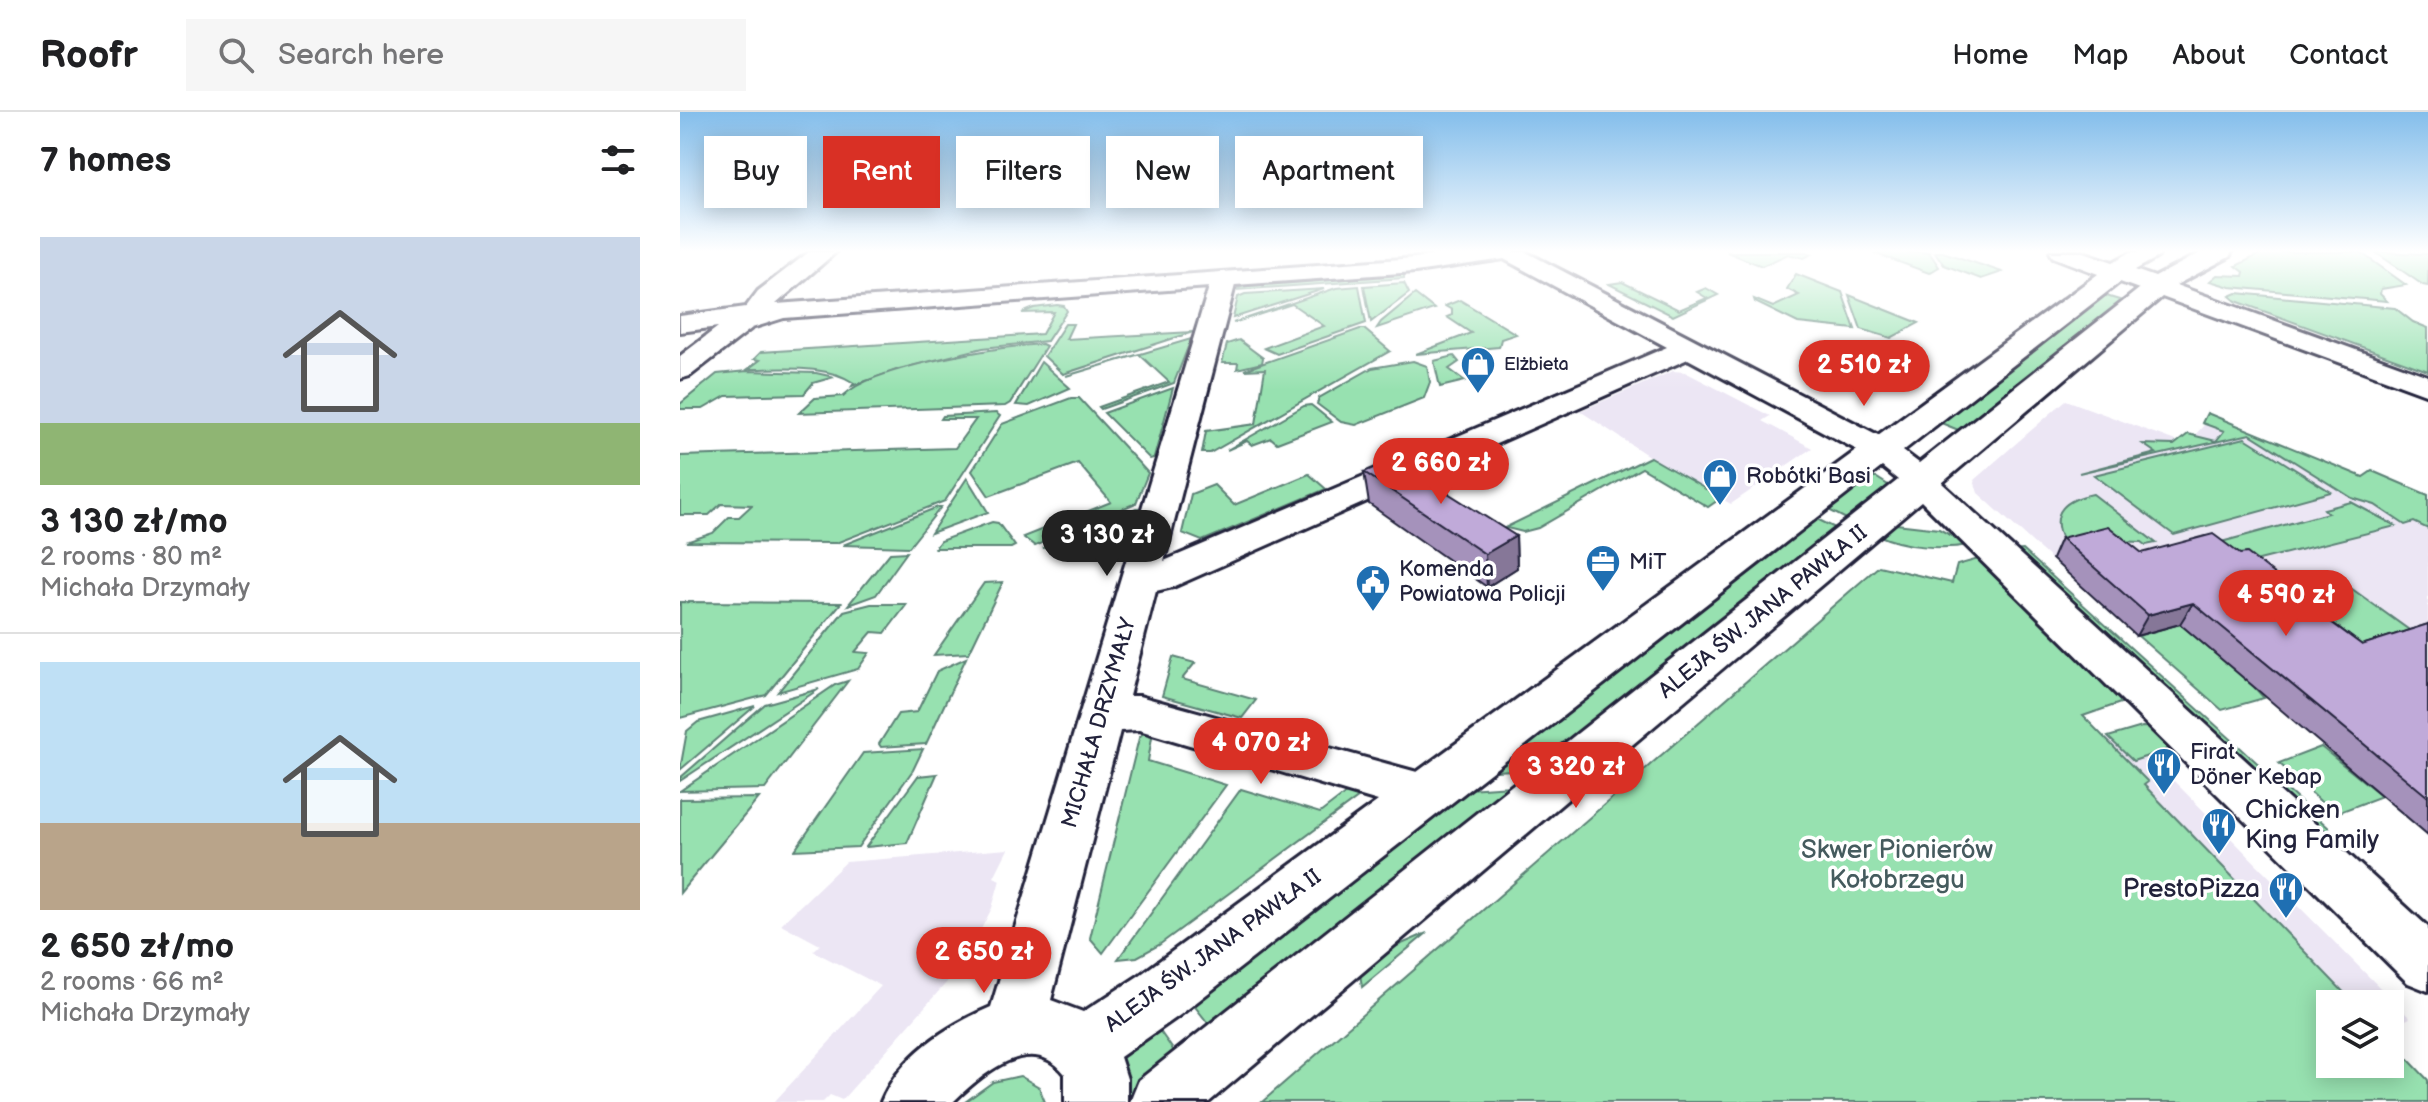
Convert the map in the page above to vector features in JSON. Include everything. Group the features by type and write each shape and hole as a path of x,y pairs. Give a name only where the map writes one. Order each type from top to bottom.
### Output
{"street":[{"path":"758,315 766,298"},
{"path":"680,324 801,308 944,298"},
{"name":"MICHAŁA DRZYMAŁY","path":"1014,1029 1219,298"},
{"path":"1594,298 1882,450 1922,483 2428,964"},
{"name":"ALEJA ŚW. JANA PAWŁA II","path":"1089,1074 1160,995 2083,298"},
{"name":"ALEJA ŚW. JANA PAWŁA II","path":"1161,1102 2147,298"},
{"path":"2191,298 2428,386"},
{"path":"680,370 735,326 758,315"},
{"path":"1139,581 1159,578 1689,348"},
{"path":"1101,715 1139,713 1423,794"},
{"path":"912,1102 934,1075 960,1054 985,1039 1014,1029 1054,1029 1069,1036 1089,1074"}],"shaded area":[{"path":"1673,371 1685,372 1770,416 1762,421 1812,448 1731,504 1676,474 1580,411"},
{"path":"2066,400 2186,445 2213,415 2428,503 2428,836 2180,624 2136,636 1978,493 1974,480"},
{"path":"2108,737 2133,761 2149,756 2382,990 2324,990 2098,751"},
{"path":"1008,849 994,877 1000,880 992,908 963,964 842,1100 830,1095 823,1102 774,1102 881,986 813,951 820,945 781,924 846,862"}],"green space":[{"path":"1238,298 1295,298 1233,318"},
{"path":"1306,298 1361,298 1366,323 1277,354 1264,348 1324,326 1292,304 1233,323"},
{"path":"1366,298 1402,298 1371,322"},
{"path":"1410,298 1420,298 1434,309 1377,328"},
{"path":"1637,298 1655,298 1679,310 1711,298 1673,316"},
{"path":"1792,298 1844,298 1855,329 1798,323 1754,299 1773,307"},
{"path":"1850,298 1919,323 1891,338 1861,329"},
{"path":"2099,298 2129,303 1966,433 1936,421"},
{"path":"2233,298 2292,298 2395,308 2413,322 2428,328 2428,371"},
{"path":"2356,298 2384,298 2387,301"},
{"path":"1460,300 1516,334 1501,339 1499,347 1416,354 1471,333 1447,317 1452,315 1452,310 1445,306"},
{"path":"1064,306 1067,311 1047,341 983,348 899,369 852,386 854,383 843,377 818,370 748,369 760,360 754,359 761,352 1042,334 1054,312 1022,313"},
{"path":"1065,324 1073,324 1066,339 1193,332 1063,374 1044,356"},
{"path":"1360,329 1390,351 1210,453 1202,453 1206,431 1256,424 1265,369 1244,370"},
{"path":"1191,339 1174,383 1101,409 1099,407 1169,382 1139,354"},
{"path":"1239,340 1263,358 1262,363 1237,369 1238,363 1222,363 1227,344"},
{"path":"1046,346 1010,403 1005,406 799,413 815,398 843,396 858,385 908,367 997,349"},
{"path":"1454,356 1459,362 1449,369 1465,381 1440,387 1434,361"},
{"path":"1413,361 1427,366 1430,382 1424,398 1356,425 1341,422 1317,404 1319,398 1372,368"},
{"path":"1041,362 1070,388 1029,406 1016,405"},
{"path":"747,371 816,373 834,377 813,383 804,394 726,396 703,409 680,409 680,404 717,374"},
{"path":"1173,388 1154,458 1150,459 1104,413"},
{"path":"1071,398 1079,398 1148,473 1136,503 1035,546 1023,537 1111,502 1078,463 989,496 972,471 1002,424"},
{"path":"1311,405 1332,422 1277,443 1271,438 1252,445 1247,441 1227,450 1304,406"},
{"path":"996,413 1000,416 945,501 836,543 686,542 713,533 729,517 739,517 752,505 721,504 709,515 680,515 680,456 955,448 976,419 941,419 943,416"},
{"path":"2207,413 2363,477 2372,471 2428,495 2428,529 2414,522 2405,525 2375,505 2352,498 2250,434 2079,473 2156,453 2143,444 2174,445 2188,434 2216,441 2224,431 2202,423"},
{"path":"2245,438 2331,492 2174,535 2094,475"},
{"path":"1650,457 1721,498 1708,507 1642,468 1538,528 1523,532 1507,528 1479,544 1476,542"},
{"path":"1309,474 1326,489 1202,541 1182,533 1191,494 1214,485 1234,505"},
{"path":"967,478 988,512 931,533"},
{"path":"1863,478 1877,478 1891,487 1854,523 1823,507"},
{"path":"2093,494 2156,543 2146,545 2142,542 2062,539 2058,521 2063,508 2075,499"},
{"path":"2351,502 2396,526 2259,560 2238,561 2214,544 2328,513 2324,509"},
{"path":"938,507 941,507 909,547 843,545"},
{"path":"1136,508 1129,540 1043,548"},
{"path":"1811,516 1843,532 1547,768 1477,772"},
{"path":"992,522 998,523 1015,546 935,548 940,541"},
{"path":"1896,524 1939,529 1969,545 1923,546 1878,535"},
{"path":"2023,550 2342,840 2327,846 2011,551"},
{"path":"907,552 876,595 848,605 890,553"},
{"name":"Skwer Pionierów Kołobrzegu","path":"1982,558 2129,700 2083,716 2148,782 2144,785 2342,990 2316,990 2316,1078 2404,1078 2404,1055 2428,1080 2428,1102 1262,1102 1879,566 1952,583 1957,565"},
{"path":"2341,581 2423,640 2345,664 2289,595"},
{"path":"1003,582 969,653 934,655 984,583"},
{"path":"680,602 841,603 766,695 680,718"},
{"path":"871,604 907,604 885,633 872,632 855,652 869,653 858,669 778,692 844,611"},
{"path":"2180,624 2264,698 2222,710 2138,636"},
{"path":"1173,657 1195,663 1182,679 1256,700 1242,718 1162,696"},
{"path":"966,658 926,744 881,747 879,744 898,714 917,712 937,671"},
{"path":"848,681 765,789 680,791 835,685"},
{"path":"819,689 680,781 765,704"},
{"path":"755,706 680,770 687,731 698,722"},
{"path":"2142,727 2158,728 2177,746 2133,761 2108,737"},
{"path":"1146,729 1153,731 1148,761 1226,785 1103,953 1090,938 1139,738"},
{"path":"2321,747 2382,796 2337,813 2332,812 2279,763"},
{"path":"923,749 913,770 858,847 795,850 863,753"},
{"path":"937,774 907,843 866,847 918,776"},
{"path":"1526,785 1215,1032 1185,994 1453,790"},
{"path":"1241,789 1320,813 1350,790 1363,794 1159,945 1137,957 1118,959"},
{"path":"759,798 680,893 680,799"},
{"path":"1427,933 1362,987 1359,967 1369,958"},
{"path":"1152,1020 1181,1061 1129,1098 1126,1097 1120,1054"},
{"path":"1020,1076 1039,1087 1045,1102 965,1102 993,1082"}],"building":[{"path":"1394,459 1516,536 1485,554 1364,472"},
{"path":"2108,526 2142,553 2213,534 2240,554 2247,553 2279,578 2274,580 2362,645 2428,624 2428,797 2193,603 2148,615 2061,538"}],"place":[{"name":"Elżbieta","path":"1478,395"},
{"name":"Robótki Basi","path":"1720,507"},
{"name":"MiT","path":"1603,593"},
{"name":"Komenda Powiatowa Policji","path":"1373,613"},
{"name":"Firat Döner Kebap","path":"2164,796"},
{"name":"Chicken King Family","path":"2219,856"},
{"name":"PrestoPizza","path":"2286,920"}]}
